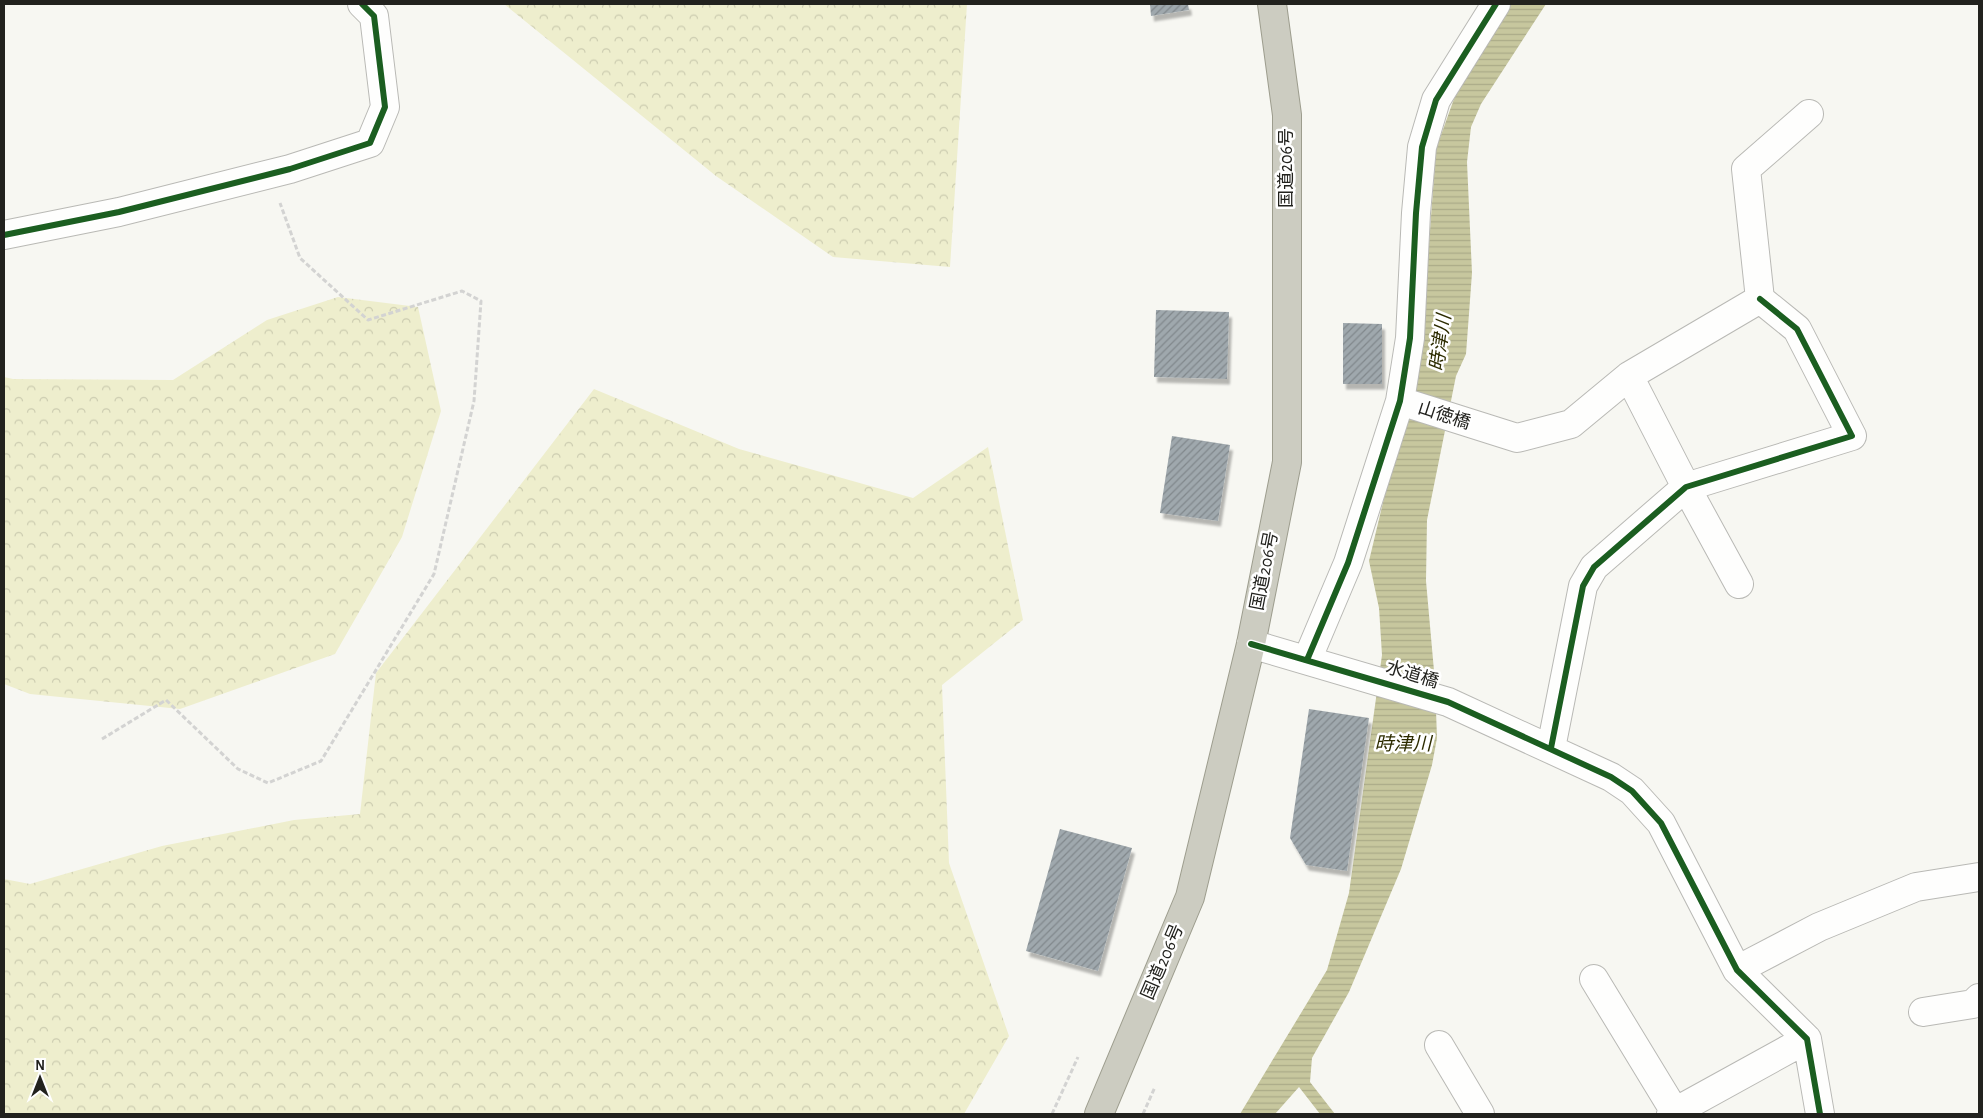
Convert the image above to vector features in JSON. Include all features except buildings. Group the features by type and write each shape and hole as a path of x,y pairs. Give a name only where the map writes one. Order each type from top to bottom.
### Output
{"highway":[{"name":"国道206号","path":"1099,1114 1190,897 1251,644 1287,462 1287,115 1272,4"}],"street":[{"path":"4,235 119,212 269,174 370,144 385,107 374,16 362,4"},
{"path":"1307,660 1348,563 1400,402 1410,338 1416,212 1422,147 1436,100 1496,4"},
{"path":"1551,748 1583,586 1594,567 1686,486 1852,436 1798,329 1760,299 1746,169 1809,114"},
{"name":"山徳橋","path":"1400,402 1517,438 1571,424 1629,376 1760,299"},
{"path":"1629,376 1739,584"},
{"name":"水道橋","path":"1251,644 1448,702 1611,777 1632,791 1661,823 1737,970 1807,1039"},
{"path":"1737,970 1819,927 1916,888 1979,877"},
{"path":"1594,980 1673,1113 1807,1039 1820,1114"},
{"path":"1923,1012 1973,1004 1979,998"},
{"path":"1439,1045 1480,1114"}],"path":[{"path":"102,739 166,700 238,769 268,783 321,761 434,574 474,401 481,301 462,291 368,320 300,258 269,174"},
{"path":"1052,1114 1078,1057"},
{"path":"1143,1114 1155,1086"}],"green space":[{"path":"504,4 967,4 950,267 833,257 716,176"},
{"path":"338,297 418,307 441,411 402,537 335,654 180,709 30,694 4,684 4,377 13,379 173,380 267,320"},
{"path":"594,389 739,449 913,498 988,447 1023,620 942,685 949,863 1009,1036 964,1114 4,1114 4,879 30,884 162,846 294,820 360,814 376,673"}],"water":[{"name":"時津川","path":"1509,4 1546,4 1481,104 1471,127 1467,162 1472,273 1466,354 1456,376 1427,520 1426,581 1435,682 1437,738 1432,765 1401,869 1349,992 1312,1058 1310,1082 1335,1114 1320,1114 1299,1087 1275,1114 1240,1114 1327,970 1349,893 1382,655 1379,608 1369,561 1422,339 1436,149 1455,96"}],"cycle path":[{"path":"4,235 119,212 290,169 370,143 385,107 374,16 362,4"},
{"path":"1307,660 1348,563 1400,401 1410,338 1416,213 1422,147 1436,100 1496,4"},
{"path":"1551,748 1583,586 1594,567 1686,487 1852,436 1797,329 1760,299"},
{"path":"1251,644 1448,702 1611,777 1632,791 1661,823 1737,970 1807,1039 1820,1114"}]}
